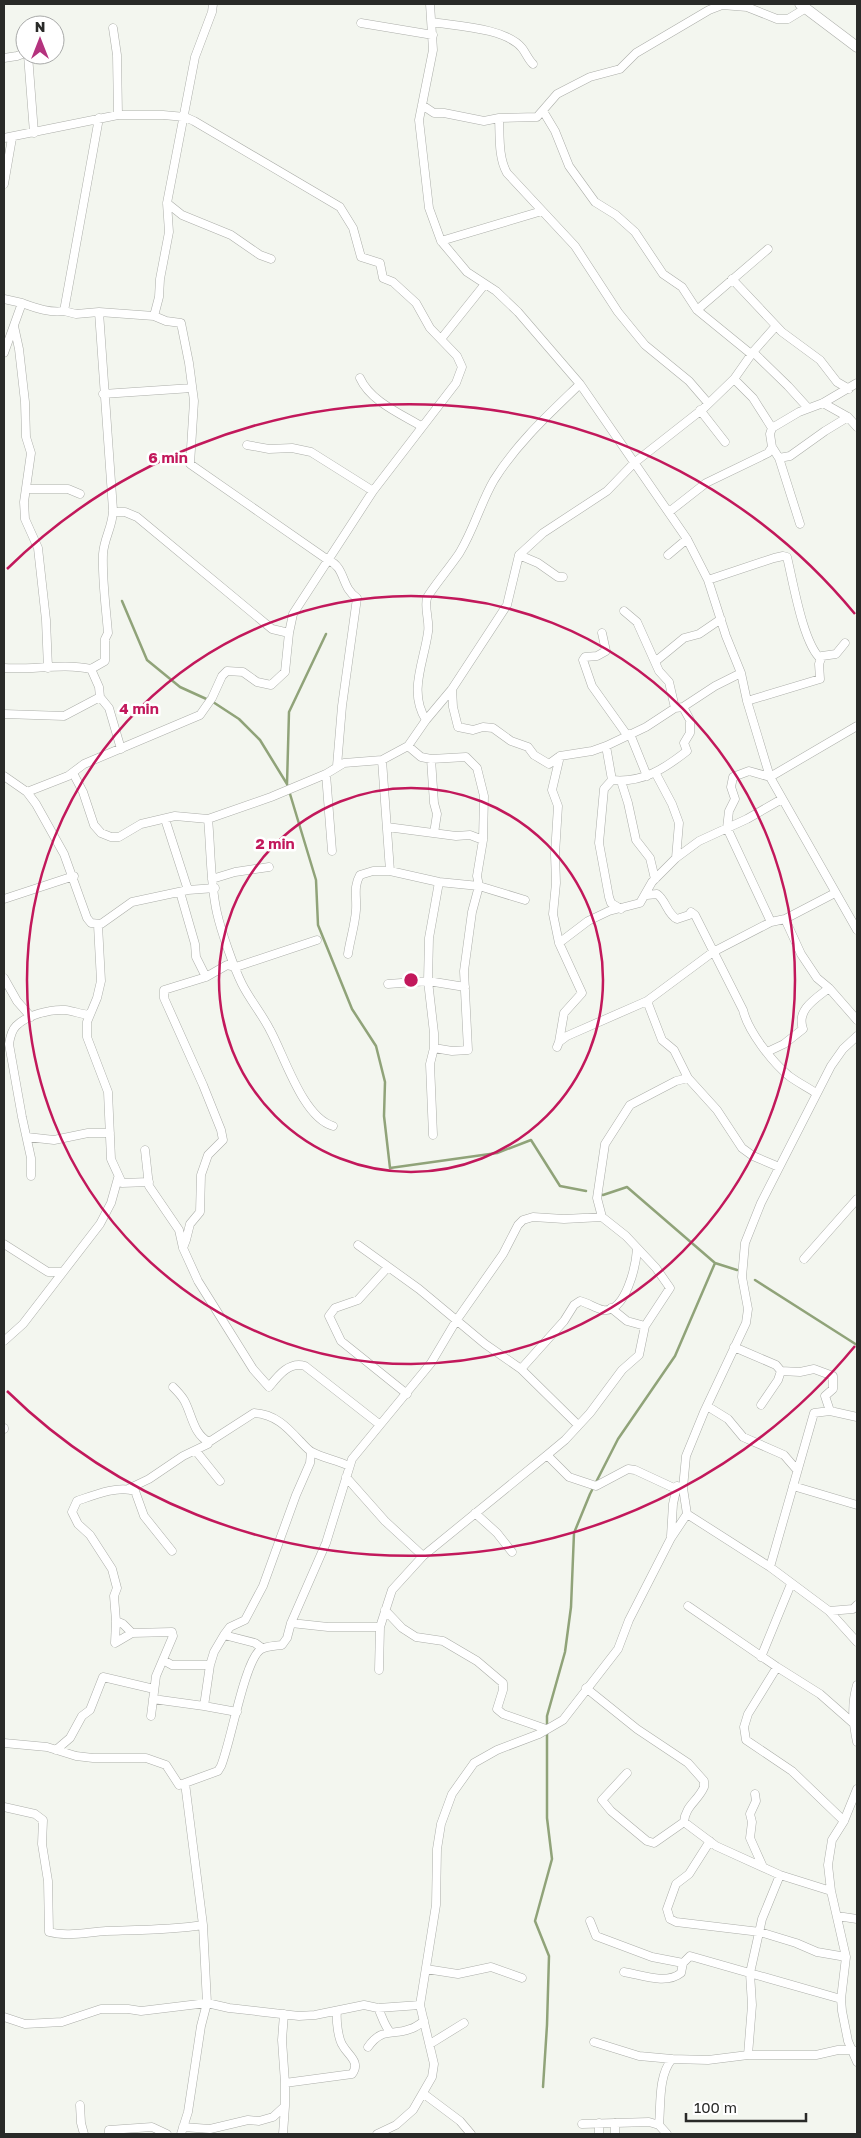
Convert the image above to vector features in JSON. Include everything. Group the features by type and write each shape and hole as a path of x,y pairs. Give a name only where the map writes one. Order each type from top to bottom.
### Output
{"main road":[{"path":"803,6 857,47"}],"street":[{"path":"154,316 159,297 160,279 169,232 167,203 195,57 212,12 213,4"},
{"path":"430,4 433,50 420,120 429,208 441,241 467,272 486,284 518,312 580,384 687,539 708,580 720,619 741,673 747,701 770,777 857,930"},
{"path":"422,105 434,113 444,113 484,121 499,118 537,117 557,94 590,77 620,68 636,53 709,10 722,5 747,8 778,19 788,19 803,6"},
{"path":"432,22 489,30 508,37 522,48 533,64"},
{"path":"361,23 433,36"},
{"path":"113,28 117,55 118,115"},
{"path":"29,65 34,133"},
{"path":"544,111 555,131 569,166 595,202 616,215 635,232 663,274 682,287 697,310 752,353 788,386 808,408"},
{"path":"4,184 8,138 118,115 184,117 194,121 340,207 353,228 361,257 380,263 383,278 393,282 416,303 430,328 457,356 462,367 456,384 421,426 373,491 293,614 288,633 285,672 271,685 257,682 243,672 227,671 222,676 212,698 200,715 84,764 73,773 27,792"},
{"path":"64,311 99,118"},
{"path":"499,118 503,166 507,173 575,246 618,312 645,345 689,381 708,403"},
{"path":"167,203 182,215 231,236 260,255 271,259"},
{"path":"441,241 542,211"},
{"path":"697,310 768,249"},
{"path":"732,279 776,326 820,360 837,382 848,389"},
{"path":"440,339 486,284"},
{"path":"4,299 39,309 76,314 98,312 154,316 166,321 181,323 194,401 190,464 335,563 342,572 346,585 356,598 342,706 337,766"},
{"path":"4,353 22,303"},
{"path":"4,668 48,668 72,665 91,669 105,660 105,639 108,633 103,554 107,532 113,524 114,492 103,394 98,312"},
{"path":"14,326 19,349 25,402 26,438 32,453 26,489 25,519 38,548 44,596 48,668"},
{"path":"73,773 83,792 94,825 101,833 118,838 141,824 175,816 208,819 260,801 326,774 344,763 382,760 408,746 426,720 452,689 506,605 519,555 543,533 607,491 634,462 708,403 734,378 752,353 776,326"},
{"path":"360,378 363,384 378,399 421,426"},
{"path":"734,378 753,398 772,428"},
{"path":"837,382 838,394"},
{"path":"800,524 779,458 772,447 770,434 772,428 808,408 824,403 857,383"},
{"path":"426,720 420,711 417,695 419,676 429,631 427,598 453,564 468,540 494,481 528,436 580,384"},
{"path":"103,394 192,388"},
{"path":"824,403 848,417 857,427"},
{"path":"700,410 725,442"},
{"path":"779,458 790,456 824,431 848,417"},
{"path":"246,445 269,449 292,448 312,452 373,491"},
{"path":"669,512 706,483 768,453 772,447"},
{"path":"26,489 68,489 80,494"},
{"path":"113,510 137,517 272,630 288,633"},
{"path":"668,555 687,539"},
{"path":"519,555 538,563 562,577"},
{"path":"708,580 774,558 787,557 800,615 814,651 821,659 820,679 747,701"},
{"path":"621,909 611,903 609,897 599,843 604,789 616,781 651,774 672,763 687,751 684,743 690,733 690,720 679,708 669,682 659,671 637,622 624,611"},
{"path":"656,661 684,638 699,634 720,619"},
{"path":"602,633 606,651 597,656 585,657 583,660 592,686 628,734 651,774 672,804 679,823 676,858"},
{"path":"821,659 822,656 836,654 845,643"},
{"path":"91,669 100,696 109,708 120,748"},
{"path":"452,689 453,707 458,727 473,730 483,727 493,728 511,741 528,747 534,755 549,764 560,756 606,746 741,673"},
{"path":"4,714 64,716 100,696"},
{"path":"771,922 727,828 729,811 735,799 731,787 733,776 749,771 770,777 857,726"},
{"path":"408,746 421,757 431,759 466,757 477,768 484,796 483,840 477,876 478,886 464,971 468,1050 452,1051 434,1048"},
{"path":"606,746 616,781 628,803 636,840 650,858 655,879"},
{"path":"560,756 552,790 558,806 555,854 556,883 553,914 559,943 582,993 564,1012 558,1045 568,1036 647,1001 713,952 771,922 785,919 835,893"},
{"path":"431,759 434,803 437,814 434,833"},
{"path":"382,760 390,871"},
{"path":"326,774 332,851"},
{"path":"4,776 27,792 36,804 74,876 87,918 91,923 98,925 110,920 132,902 184,891 215,888"},
{"path":"559,943 588,921 610,911 640,903 647,895 655,879 676,858 699,841 747,819 782,799"},
{"path":"165,819 184,891 196,957 206,977"},
{"path":"208,819 212,879 215,888 217,913 242,984 271,1030 310,1108 325,1124 333,1126"},
{"path":"387,827 456,836 470,836 483,840"},
{"path":"212,879 235,872 269,867"},
{"path":"348,954 356,910 355,893 357,881 360,875 373,871 390,871 439,882 478,886 525,900"},
{"path":"4,899 74,876"},
{"path":"433,1135 430,1064 434,1048 434,1033 428,981 429,938 439,882"},
{"path":"647,895 657,894 662,898 672,917 676,919 689,915 691,912 695,915 743,1010 746,1022 767,1052 789,1076 816,1093"},
{"path":"785,919 801,954 817,978 829,988 857,1020"},
{"path":"98,925 101,981 97,998 89,1014 87,1037 108,1092 111,1159 118,1178 122,1183 149,1182"},
{"path":"183,1248 190,1224 200,1212 201,1175 208,1156 223,1140 203,1085 164,998 164,990 206,977 227,965 236,967 317,940"},
{"path":"4,978 17,1001 31,1017"},
{"path":"388,984 428,981 465,987"},
{"path":"767,1052 804,1029 800,1020 802,1013 811,1002 829,988"},
{"path":"647,1001 662,1040 674,1050 688,1078 717,1110 742,1148 753,1156 779,1167"},
{"path":"31,1176 31,1158 9,1044 11,1034 16,1025 46,1012 65,1010 89,1014"},
{"path":"377,2134 396,2124 413,2110 424,2094 432,2077 434,2064 420,2005 436,1905 437,1848 440,1824 452,1794 474,1763 497,1750 539,1734 563,1720 586,1688 610,1661 618,1648 629,1620 671,1538 687,1514 683,1488 686,1456 746,1323 747,1316 742,1277 745,1244 760,1203 831,1066 843,1049 857,1036"},
{"path":"378,1670 380,1627 392,1590 423,1556 547,1455 578,1425 622,1370 639,1356 645,1326 670,1288 656,1268 626,1236 602,1216 597,1198 604,1144 630,1105 676,1081 688,1078"},
{"path":"27,1137 54,1140 88,1133 110,1133"},
{"path":"145,1150 149,1186 179,1230 183,1248 198,1281 253,1369 269,1387 281,1373 292,1366 299,1364 305,1366 379,1424"},
{"path":"4,1341 23,1324 100,1224 111,1203 118,1178"},
{"path":"804,1259 857,1199"},
{"path":"4,1743 56,1750 92,1758 146,1758 166,1765 178,1786 218,1771 222,1766 248,1672 256,1654 262,1648 282,1645 288,1638 291,1623 326,1543 352,1459 431,1363 456,1321 503,1254 518,1225 523,1220 533,1217 564,1219 602,1216"},
{"path":"4,1244 48,1272 63,1272"},
{"path":"358,1246 419,1289 456,1321 521,1369 578,1425"},
{"path":"521,1369 564,1321 574,1305 580,1301 602,1310 616,1306 630,1285 637,1249"},
{"path":"388,1267 358,1300 335,1308 329,1316 341,1341 407,1394"},
{"path":"611,1308 627,1321 645,1326"},
{"path":"734,1347 776,1365 781,1371 800,1372 814,1369 833,1376 833,1389 825,1396 830,1410"},
{"path":"762,1405 778,1380 781,1371"},
{"path":"173,1387 184,1400 190,1418 202,1439 209,1442"},
{"path":"707,1406 728,1419 743,1436 784,1455 798,1470"},
{"path":"770,1567 814,1413 830,1410 857,1417"},
{"path":"151,1716 156,1676 173,1636 172,1632 132,1633 115,1643 114,1596 117,1588 112,1569 90,1535 78,1524 72,1512 76,1501 99,1493 128,1489 149,1479 254,1413 273,1417 311,1452 333,1458 350,1466"},
{"path":"196,1451 220,1481"},
{"path":"204,1706 210,1665 214,1652 230,1627 245,1620 263,1586 296,1495 310,1464 311,1452"},
{"path":"547,1455 569,1477 596,1486 628,1470 635,1470 676,1489"},
{"path":"671,1538 676,1489 683,1472"},
{"path":"346,1477 385,1521 423,1556"},
{"path":"793,1486 857,1506"},
{"path":"128,1489 135,1491 144,1516 172,1551"},
{"path":"475,1513 497,1533 512,1552"},
{"path":"687,1514 770,1567 829,1611 857,1642"},
{"path":"761,1657 791,1584"},
{"path":"829,1611 853,1608 857,1605"},
{"path":"688,1606 761,1657 820,1694 853,1722"},
{"path":"385,1610 402,1628 416,1638 443,1642 477,1661 502,1683 503,1690 497,1709 502,1714 546,1729"},
{"path":"116,1621 123,1624 132,1633"},
{"path":"291,1623 328,1627 380,1627"},
{"path":"224,1635 255,1643 262,1648"},
{"path":"163,1660 172,1664 210,1665"},
{"path":"777,1667 748,1714 744,1727 746,1740 792,1771 844,1821"},
{"path":"56,1750 70,1738 82,1716 90,1710 103,1677 154,1689"},
{"path":"857,1685 854,1697 853,1722 857,1742"},
{"path":"586,1688 637,1729 688,1763 700,1777 704,1787 702,1793 689,1806 684,1815 684,1822"},
{"path":"153,1699 237,1712"},
{"path":"628,1773 602,1800 611,1811 647,1841 654,1843 684,1822"},
{"path":"185,1783 202,1925 207,2003 188,2112 182,2131 210,2129 248,2120 259,2121 273,2117 285,2106"},
{"path":"857,1789 844,1821 832,1840 828,1865 831,1891 846,1957 842,1999 848,2041 857,2062"},
{"path":"755,1794 756,1801 750,1814 752,1822 750,1838 763,1867"},
{"path":"4,1807 35,1814 43,1820 42,1844 48,1881 49,1932 58,1934 90,1934 105,1931 143,1931 202,1925"},
{"path":"684,1822 716,1846 780,1875 831,1891"},
{"path":"710,1841 689,1874 676,1884 667,1909 670,1919 676,1922 760,1932 796,1943 817,1952 846,1957"},
{"path":"748,2055 752,2005 750,1973 767,1906 780,1875"},
{"path":"837,1916 857,1919"},
{"path":"590,1921 596,1936 652,1956 683,1963"},
{"path":"624,1972 674,1979 681,1973 683,1963 690,1956 842,1999"},
{"path":"426,1969 458,1974 491,1967 522,1978"},
{"path":"4,2017 25,2024 62,2022 101,2009 141,2010 207,2003 229,2008 284,2014 315,2015 364,2005 378,2008 420,2005"},
{"path":"378,2008 385,2027 390,2032"},
{"path":"285,2083 339,2077 352,2074 355,2071 355,2063 350,2053 341,2045 336,2022 337,2011"},
{"path":"283,2134 285,2083 282,2040 284,2014"},
{"path":"368,2046 382,2034 412,2029 424,2021"},
{"path":"430,2044 464,2023"},
{"path":"848,2041 857,2041"},
{"path":"594,2042 639,2056 672,2059 708,2060 748,2055 816,2055 838,2050 853,2050"},
{"path":"659,2125 663,2076 666,2066 672,2059"},
{"path":"424,2094 460,2121 471,2134"},
{"path":"80,2105 84,2134"},
{"path":"582,2124 649,2122 659,2125 667,2134"},
{"path":"599,2123 599,2134"},
{"path":"615,2123 615,2134"},
{"path":"109,2134 109,2130 152,2127 167,2134"}],"waterway":[{"path":"122,601 147,660 180,687 213,702 239,719 260,740 287,784"},
{"path":"326,634 289,712 287,784 316,880 318,925 352,1009 376,1046 385,1082 384,1116 390,1168 497,1153 531,1140 560,1186 586,1191"},
{"path":"599,1194 603,1195 627,1187 715,1263 737,1270"},
{"path":"547,1726 547,1716 565,1652 571,1607 574,1533 590,1494 618,1439 675,1356 715,1263"},
{"path":"755,1280 857,1345"},
{"path":"543,2087 549,1956 535,1921 552,1859 547,1818 547,1731"}]}
